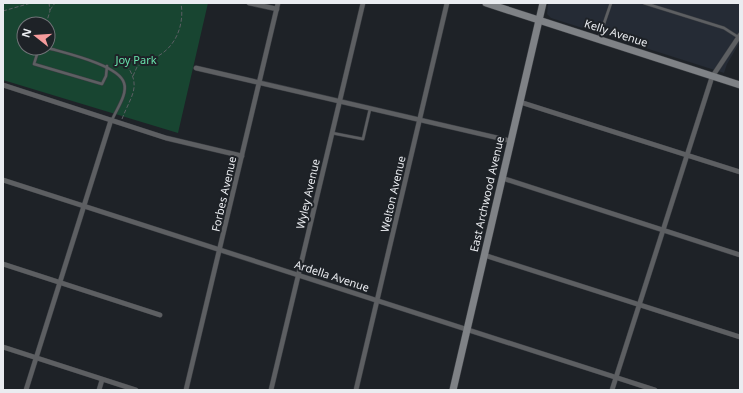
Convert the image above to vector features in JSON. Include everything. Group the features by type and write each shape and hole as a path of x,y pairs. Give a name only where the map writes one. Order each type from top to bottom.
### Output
{"main road":[{"name":"Kelly Avenue","path":"486,3 740,85"},
{"name":"East Archwood Avenue","path":"453,390 543,3"}],"street":[{"path":"249,3 277,9"},
{"name":"Forbes Avenue","path":"186,390 278,3"},
{"name":"Wyley Avenue","path":"271,390 363,3"},
{"name":"Welton Avenue","path":"356,390 447,3"},
{"path":"612,390 712,77 739,36"},
{"path":"196,68 511,141"},
{"path":"3,85 185,143 242,156"},
{"path":"520,102 740,172"},
{"path":"26,390 111,120"},
{"path":"502,178 740,255"},
{"name":"Ardella Avenue","path":"3,180 655,390"},
{"path":"484,255 740,337"},
{"path":"3,264 160,315"},
{"path":"3,347 136,390"},
{"path":"100,390 102,380"}],"lane":[{"path":"599,39 611,3"},
{"path":"644,3 724,28 739,36"},
{"path":"56,51 108,68 119,75 124,83 125,92 111,120"},
{"path":"36,56 34,64 102,84 108,68"},
{"path":"332,133 363,139 370,108"}],"path":[{"path":"3,11 31,3"},
{"path":"49,3 50,10"},
{"path":"48,16 50,10 55,3"},
{"path":"108,68 116,62 123,60 148,60 158,55 174,42 180,31 183,12 181,3"},
{"path":"133,76 137,67 144,60"}],"shaded area":[{"path":"548,3 740,3 740,42 727,64 724,73 551,18 547,14"}],"green space":[{"name":"Joy Park","path":"3,3 208,3 178,133 3,80"}]}
